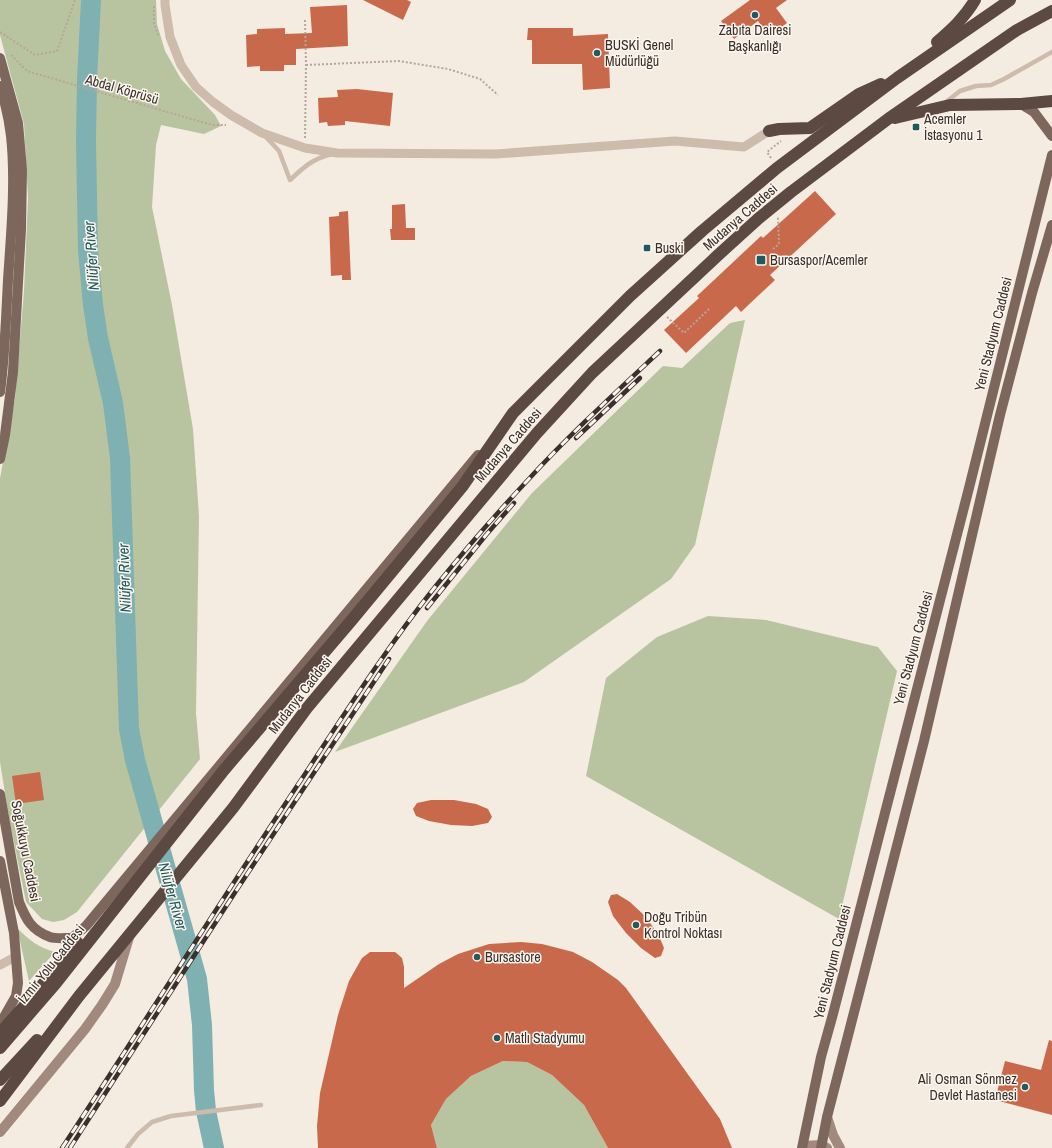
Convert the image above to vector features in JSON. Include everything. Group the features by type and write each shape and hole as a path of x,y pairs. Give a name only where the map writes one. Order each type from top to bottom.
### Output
{"highway":[{"path":"769,131 779,129 810,128 859,94 896,79 957,25 975,0"},
{"name":"Mudanya Caddesi","path":"121,895 222,768 351,621 462,487 513,413 630,296 702,231 777,168 896,79 1010,0"},
{"name":"Mudanya Caddesi","path":"79,996 233,808 307,708 536,433 592,373 759,218 888,119 1017,30 1052,11"},
{"path":"888,119 950,105 1021,104 1052,101"},
{"path":"0,1032 121,895"},
{"name":"İzmir Yolu Caddesi","path":"0,1048 56,984 121,895"},
{"path":"0,1080 79,996"},
{"path":"0,1101 79,996"}],"main road":[{"path":"0,459 5,435 13,372 21,229 22,170 18,123 2,60"},
{"path":"0,86 7,109 11,136 12,161 12,214 0,392"},
{"path":"1021,104 1034,112 1052,136"},
{"path":"0,119 11,136"},
{"name":"Yeni Stadyum Caddesi","path":"802,1147 821,1057 967,496 1052,155"},
{"name":"Yeni Stadyum Caddesi","path":"823,1147 827,1117 924,741 1000,416 1032,292 1052,225"},
{"name":"Soğukkuyu Caddesi","path":"0,794 19,902 29,924 37,931 50,937 72,938 86,926 222,768"},
{"name":"Soğukkuyu Caddesi","path":"0,861 3,896 14,934 18,983 16,996 0,1024"},
{"path":"0,1132 85,1029 102,1006 115,984 134,927"},
{"path":"827,1117 833,1135 840,1148"},
{"path":"802,1147 823,1147"}],"street":[{"path":"165,0 170,37 181,65 196,87 231,115 262,133 305,148 337,153 496,154 675,141 744,147 769,131"},
{"path":"0,965 15,957"}],"lane":[{"path":"938,108 960,91 976,86 991,85 1052,52"},
{"path":"262,133 279,151 290,180 305,166 319,157 337,153"},
{"path":"128,1148 138,1134 152,1122 171,1116 261,1105"}],"path":[{"path":"0,32 35,55 57,51 75,0"},
{"path":"305,20 305,148"},
{"name":"Abdal Köprüsü","path":"2,60 27,71 212,124"},
{"path":"306,65 399,61 448,69 480,79 498,94"},
{"path":"767,152 782,141"},
{"path":"773,249 779,244 778,215"},
{"path":"659,310 684,333 709,309"}],"green space":[{"path":"0,0 156,0 157,24 165,51 181,79 215,115 221,126 204,134 161,125 156,145 152,207 172,305 193,429 199,516 196,713 200,759 77,912 64,920 53,922 42,919 26,902 9,818 0,762 0,478 15,399 24,291 28,198 24,124 0,35"},
{"path":"745,320 695,545 671,579 524,682 335,752 427,621 532,493 663,366 682,368 730,323"},
{"path":"708,616 766,620 878,647 897,671 839,919 586,776 606,678 657,637"},
{"path":"17,928 34,943 55,952 29,981"},
{"path":"503,1061 527,1062 552,1075 584,1105 608,1148 437,1148 431,1125 446,1099 471,1076"}],"building":[{"path":"363,0 407,0 411,2 403,20"},
{"name":"Zabıta Dairesi Başkanlığı","path":"750,0 787,0 776,8 787,23 769,36 758,21 734,39 721,21"},
{"path":"347,5 348,46 296,49 296,65 284,65 284,71 260,71 260,66 247,67 246,35 257,34 257,29 285,28 285,34 312,33 310,7"},
{"path":"528,28 573,28 573,36 608,34 610,88 583,90 582,64 532,64 532,40 527,40"},
{"path":"357,89 393,93 390,126 345,121 345,125 328,126 327,122 319,123 318,98 338,97 337,90"},
{"path":"815,191 836,214 770,275 775,280 741,312 736,306 686,353 664,330 699,298 697,296 761,236 763,238"},
{"path":"405,204 406,228 415,228 415,240 391,240 390,229 392,229 392,205"},
{"path":"348,211 351,280 342,280 342,275 331,276 329,217 339,216 339,212"},
{"path":"40,772 44,800 16,804 12,776"},
{"path":"431,800 454,800 476,804 488,809 492,817 488,823 472,826 451,825 429,821 416,816 413,809 417,803"},
{"name":"Doğu Tribün Kontrol Noktası","path":"617,894 630,902 646,917 659,936 664,948 661,956 655,958 641,948 626,933 613,916 608,902 611,895"},
{"name":"Matlı Stadyumu","path":"521,942 542,944 573,952 592,962 618,980 626,988 720,1119 732,1148 608,1148 584,1105 552,1075 527,1062 503,1061 471,1076 446,1099 431,1125 437,1148 318,1148 317,1126 320,1093 338,1015 349,981 362,958 370,952 395,952 402,958 404,967 404,988 439,964 458,954 489,944"},
{"name":"Ali Osman Sönmez Devlet Hastanesi","path":"1049,1040 1052,1041 1052,1115 995,1100 1005,1061 1041,1070"}],"waterway":[{"name":"Nilüfer River","path":"91,0 86,141 88,250 93,305 98,338 113,403 120,458 129,729 135,760 197,979 202,1025 206,1111 214,1148"}],"railway":[{"path":"62,1148 367,680 417,610 480,533 543,464 592,414 660,351"},
{"path":"576,438 640,378"},
{"path":"427,608 514,503"},
{"path":"70,1148 234,894 389,659"}],"place":[{"name":"Zabıta Dairesi Başkanlığı","path":"755,15"},
{"name":"BUSKİ Genel Müdürlüğü","path":"597,53"},
{"name":"Acemler İstasyonu 1","path":"916,127"},
{"name":"Buski","path":"647,248"},
{"name":"Bursaspor/Acemler","path":"761,260"},
{"name":"Doğu Tribün Kontrol Noktası","path":"636,925"},
{"name":"Bursastore","path":"477,957"},
{"name":"Matlı Stadyumu","path":"497,1038"},
{"name":"Ali Osman Sönmez Devlet Hastanesi","path":"1025,1087"}]}
